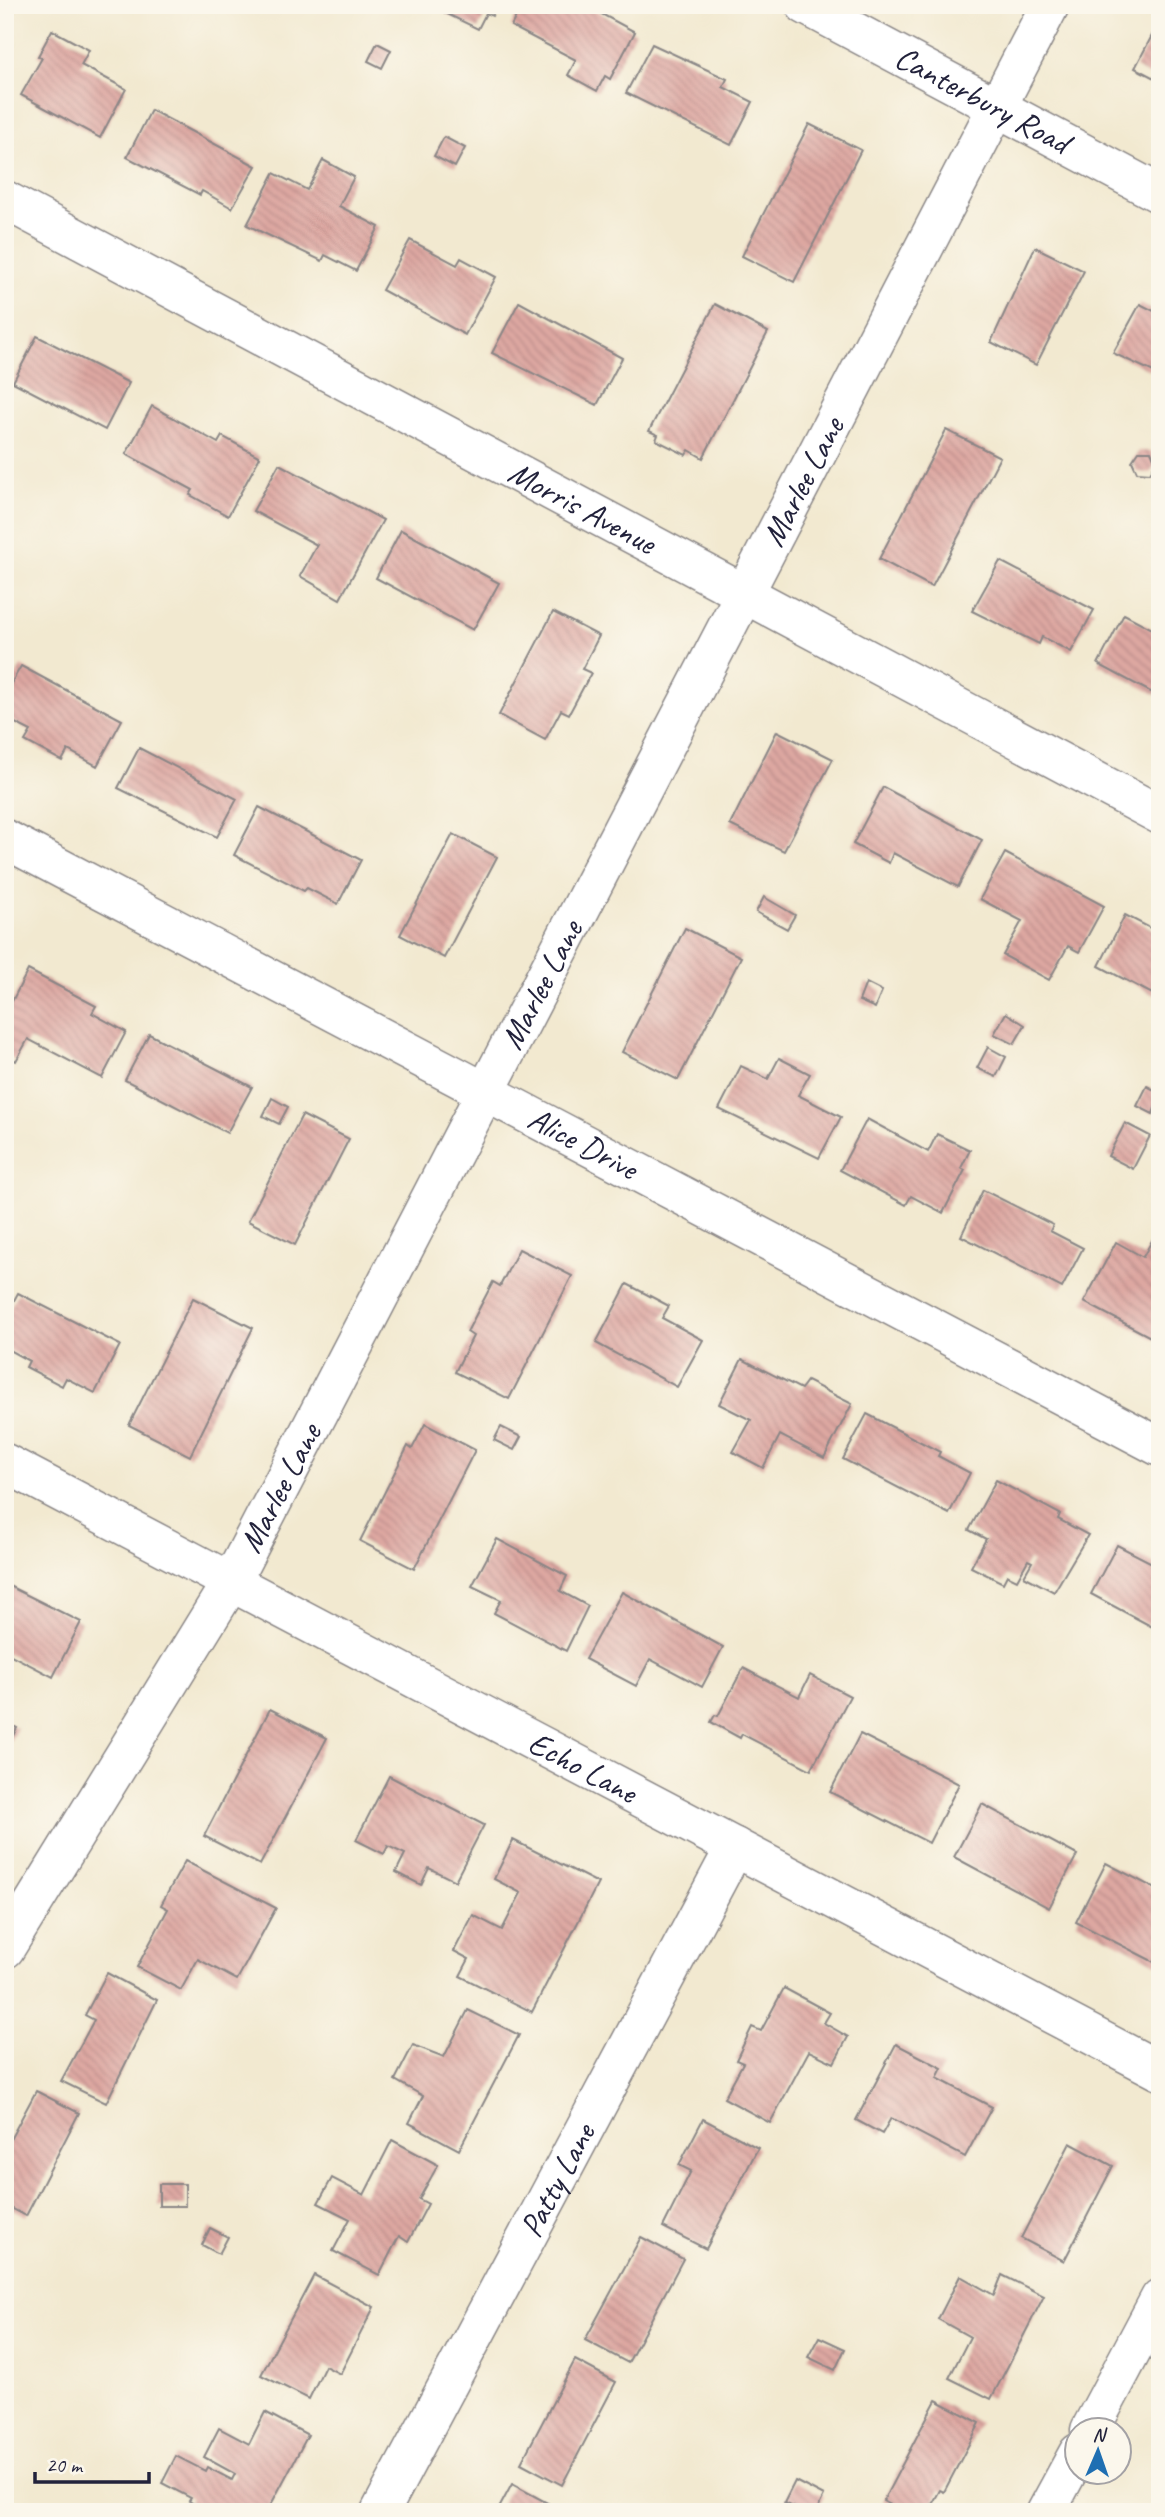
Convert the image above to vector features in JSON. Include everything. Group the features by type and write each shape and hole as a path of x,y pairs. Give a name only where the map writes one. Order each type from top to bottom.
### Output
{"street":[{"name":"Canterbury Road","path":"805,5 1160,194"},
{"name":"Marlee Lane","path":"5,1949 231,1582 742,593 1050,5"},
{"name":"Morris Avenue","path":"5,200 1160,815"},
{"name":"Alice Drive","path":"5,839 1160,1447"},
{"name":"Echo Lane","path":"5,1463 1160,2071"},
{"name":"Patty Lane","path":"380,2512 735,1847"},
{"path":"1097,2416 1160,2298"},
{"path":"1046,2512 1064,2478"}],"building":[{"path":"444,5 497,5 492,16 486,13 478,29 441,11"},
{"path":"522,5 585,5 635,32 610,79 605,76 597,91 568,75 576,60 511,26"},
{"path":"1158,24 1160,25 1160,81 1135,68"},
{"path":"52,30 89,50 81,65 126,89 100,138 21,95 42,58 38,56"},
{"path":"377,43 391,50 382,68 368,61"},
{"path":"652,44 727,79 723,87 753,102 731,145 626,93"},
{"path":"151,110 256,166 232,208 202,191 200,195 127,157"},
{"path":"809,124 861,150 794,282 742,256"},
{"path":"444,137 465,148 455,167 434,156"},
{"path":"323,160 354,177 339,206 379,227 356,271 325,255 322,261 247,225 274,173 307,190"},
{"path":"410,240 457,265 461,258 496,277 465,335 382,290"},
{"path":"1035,247 1084,271 1036,365 991,342"},
{"path":"519,302 622,358 597,405 492,353"},
{"path":"715,304 768,332 703,458 689,450 686,455 656,440 658,435 649,431"},
{"path":"1140,304 1160,314 1160,375 1113,353"},
{"path":"37,336 129,383 105,430 13,382"},
{"path":"152,406 218,443 222,436 260,457 228,516 190,495 193,490 126,454"},
{"path":"946,430 1000,457 932,587 879,559"},
{"path":"1139,451 1151,451 1156,463 1150,473 1137,472 1132,461"},
{"path":"279,464 383,520 340,599 300,576 317,545 253,511"},
{"path":"401,530 499,583 473,630 376,578"},
{"path":"1000,561 1094,610 1071,652 1042,637 1039,644 972,611"},
{"path":"553,612 599,636 582,669 591,673 569,714 561,710 545,740 499,715"},
{"path":"1124,614 1160,633 1160,697 1098,664"},
{"path":"21,666 122,720 97,766 68,750 62,761 25,741 31,731 5,718 5,694"},
{"path":"777,731 833,759 784,851 730,825"},
{"path":"139,748 237,799 217,837 118,788"},
{"path":"883,787 982,840 958,887 893,853 889,863 853,844"},
{"path":"259,807 361,860 338,904 307,888 304,891 234,855"},
{"path":"453,834 497,857 444,958 400,935"},
{"path":"1005,853 1104,906 1079,952 1068,946 1049,980 1003,955 1022,921 980,899"},
{"path":"764,897 795,915 787,929 756,912"},
{"path":"1125,915 1160,933 1160,998 1099,966"},
{"path":"685,928 741,957 678,1080 622,1052"},
{"path":"28,970 96,1006 92,1013 126,1032 102,1078 28,1039 16,1061 5,1055 5,1015"},
{"path":"866,983 882,991 875,1008 859,1001"},
{"path":"1006,1013 1025,1025 1014,1044 994,1034"},
{"path":"149,1034 252,1087 227,1133 125,1080"},
{"path":"988,1047 1006,1057 996,1077 977,1068"},
{"path":"779,1058 810,1074 798,1095 841,1117 819,1158 719,1109 741,1066 768,1079"},
{"path":"1147,1086 1160,1093 1153,1114 1137,1106"},
{"path":"272,1098 288,1107 279,1124 263,1116"},
{"path":"302,1115 349,1139 295,1245 248,1221"},
{"path":"867,1119 928,1152 937,1134 970,1150 961,1168 965,1170 943,1213 911,1196 906,1205 840,1170"},
{"path":"1125,1123 1150,1136 1133,1169 1108,1156"},
{"path":"983,1190 1053,1225 1050,1231 1083,1248 1062,1288 961,1236"},
{"path":"1160,1226 1160,1342 1084,1302 1116,1242 1143,1257"},
{"path":"519,1249 572,1276 509,1399 455,1372 473,1336 467,1332 493,1282 500,1286"},
{"path":"627,1284 669,1306 662,1318 703,1340 677,1387 596,1343"},
{"path":"18,1293 120,1345 95,1393 66,1378 62,1386 26,1367 29,1361 5,1348 5,1317"},
{"path":"193,1298 253,1328 190,1456 129,1425"},
{"path":"742,1359 801,1389 807,1381 852,1404 824,1458 780,1435 763,1468 733,1452 751,1420 719,1404"},
{"path":"867,1414 940,1452 938,1456 970,1473 949,1514 843,1459"},
{"path":"425,1424 475,1450 414,1569 360,1541 408,1446 412,1449"},
{"path":"501,1427 521,1437 514,1450 494,1440"},
{"path":"996,1480 1060,1514 1058,1519 1088,1535 1054,1592 1024,1576 1032,1562 1028,1560 1017,1580 1007,1575 1003,1583 971,1567 986,1539 969,1530"},
{"path":"497,1539 567,1576 560,1591 588,1606 566,1651 494,1613 501,1600 472,1586"},
{"path":"1117,1545 1160,1567 1160,1631 1091,1594"},
{"path":"5,1584 81,1622 53,1677 5,1652"},
{"path":"622,1592 723,1647 702,1687 650,1659 636,1686 585,1659"},
{"path":"743,1668 799,1697 810,1675 850,1696 811,1770 742,1734 740,1738 711,1722 715,1715 718,1716"},
{"path":"270,1709 327,1738 260,1865 204,1836"},
{"path":"5,1722 17,1728 5,1751"},
{"path":"860,1734 959,1784 929,1843 830,1792"},
{"path":"389,1776 484,1825 455,1881 429,1868 421,1885 396,1872 405,1854 388,1846 384,1854 356,1840"},
{"path":"982,1804 1077,1855 1049,1908 954,1857"},
{"path":"513,1840 598,1883 532,2012 460,1976 469,1959 454,1951 473,1915 502,1930 521,1893 494,1879"},
{"path":"185,1861 276,1908 237,1980 198,1959 181,1990 137,1967 168,1909 161,1905"},
{"path":"1106,1863 1160,1891 1160,1965 1076,1922"},
{"path":"107,1973 157,2000 106,2103 61,2081 94,2020 85,2015"},
{"path":"784,1988 830,2013 824,2023 848,2037 834,2063 809,2051 770,2123 724,2098 743,2063 736,2060 752,2027 761,2031"},
{"path":"468,2010 519,2035 459,2150 409,2123 423,2096 395,2080 413,2045 444,2057"},
{"path":"896,2044 942,2068 937,2078 992,2107 965,2157 891,2118 882,2134 856,2120"},
{"path":"36,2091 79,2113 26,2216 5,2205 5,2149"},
{"path":"703,2119 758,2148 706,2249 663,2227 691,2171 679,2165"},
{"path":"392,2140 438,2165 419,2199 428,2204 408,2242 399,2236 379,2275 333,2251 350,2219 318,2203 332,2178 364,2195"},
{"path":"1070,2143 1113,2166 1064,2261 1021,2238"},
{"path":"159,2184 185,2184 185,2206 159,2206"},
{"path":"210,2228 228,2237 219,2254 202,2245"},
{"path":"641,2237 683,2259 628,2363 585,2340"},
{"path":"314,2275 374,2307 340,2374 325,2366 309,2399 261,2375"},
{"path":"1002,2275 1044,2296 991,2399 949,2378 970,2337 938,2319 960,2276 994,2295"},
{"path":"819,2337 845,2349 835,2370 808,2357"},
{"path":"575,2360 616,2382 562,2485 521,2463"},
{"path":"936,2400 980,2423 944,2492 940,2490 928,2512 904,2512 883,2501"},
{"path":"265,2412 308,2435 267,2512 208,2512 189,2501 191,2498 162,2483 176,2456 205,2471 207,2467 232,2480 235,2474 204,2457 219,2428 249,2444"},
{"path":"795,2481 824,2496 816,2512 802,2512 784,2503"},
{"path":"512,2484 553,2506 550,2512 497,2512"}]}
